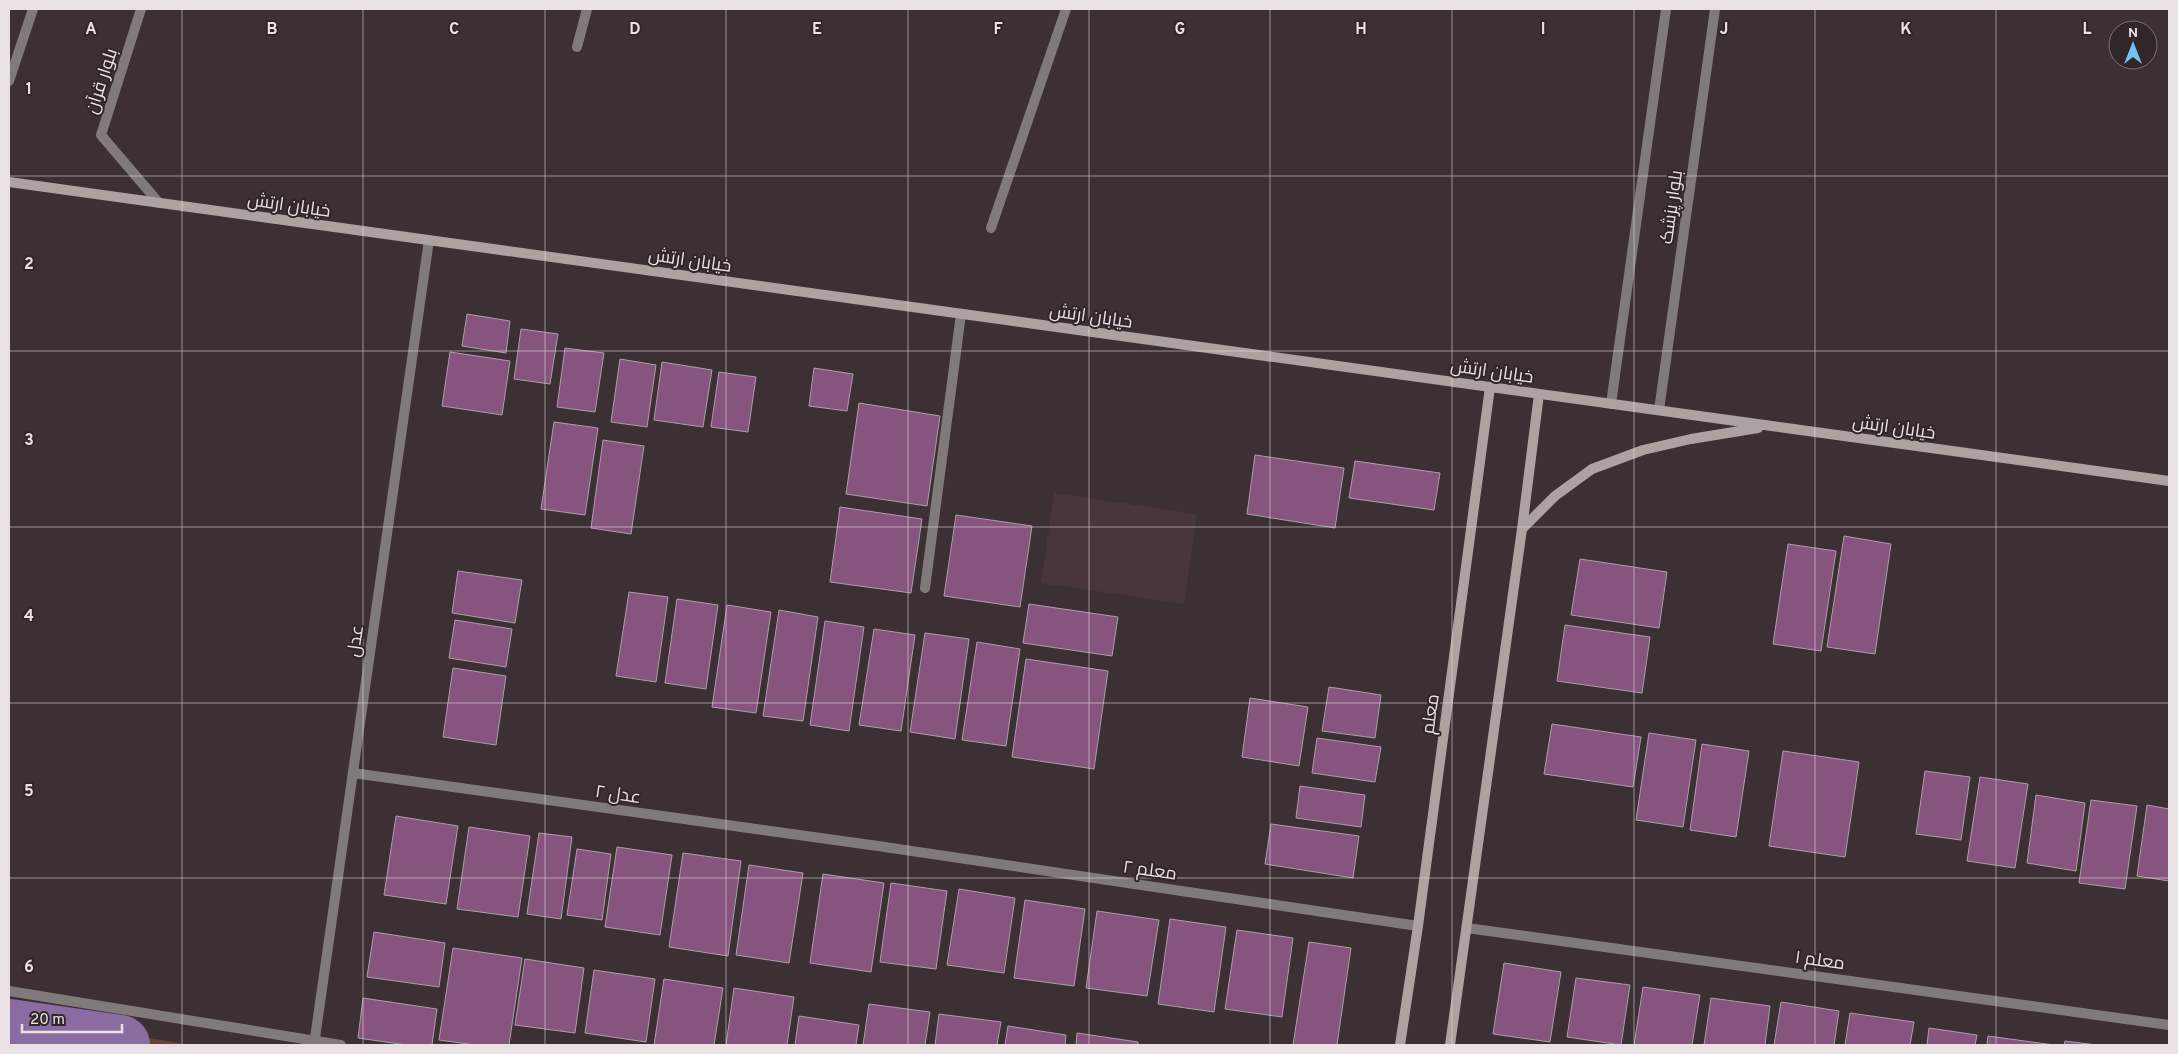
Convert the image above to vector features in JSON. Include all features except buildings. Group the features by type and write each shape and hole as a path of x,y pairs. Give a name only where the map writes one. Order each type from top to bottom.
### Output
{"main road":[{"name":"خیابان ارتش","path":"9,182 2169,481"},
{"name":"معلم","path":"1400,1045 1418,926 1490,387"},
{"path":"1450,1045 1539,394"},
{"path":"1522,529 1555,496 1592,469 1643,450 1691,439 1769,426"}],"street":[{"path":"9,81 33,9"},
{"name":"بلوار قرآن","path":"141,9 101,135 160,203"},
{"path":"577,47 587,9"},
{"path":"991,228 1066,9"},
{"name":"بلوار پزشک","path":"1612,404 1666,9"},
{"name":"بلوار پزشک","path":"1660,410 1715,9"},
{"name":"عدل","path":"314,1043 429,240"},
{"path":"925,588 961,314"},
{"name":"عدل ۲","path":"353,773 878,846"},
{"name":"معلم ۲","path":"878,846 1418,926"},
{"name":"معلم ۱","path":"1466,928 2169,1024"},
{"path":"9,991 314,1043 341,1045"}],"shaded area":[{"path":"1054,493 1197,514 1184,604 1041,583"},
{"path":"9,1015 192,1045 9,1045"}],"waterway":[{"path":"9,1029 120,1045"}]}
